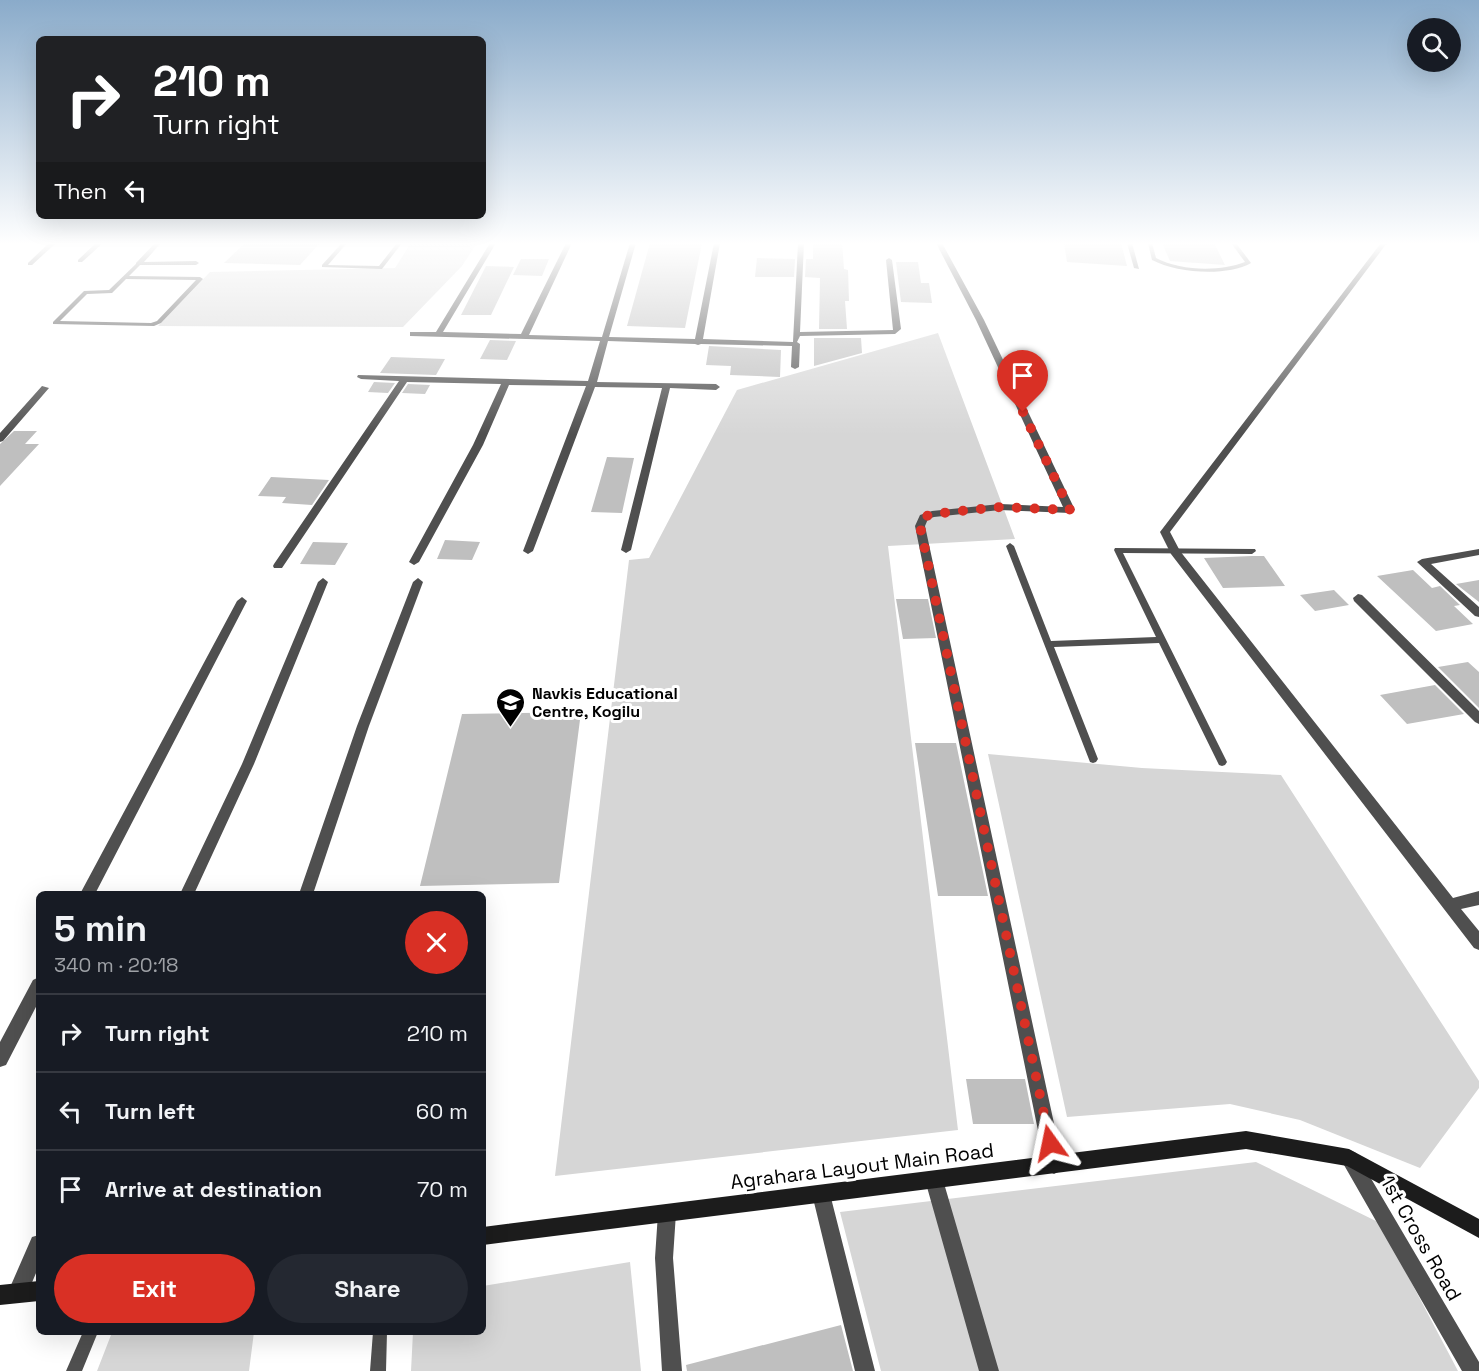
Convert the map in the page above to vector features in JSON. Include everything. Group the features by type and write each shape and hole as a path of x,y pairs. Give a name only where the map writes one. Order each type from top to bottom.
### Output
{"street":[{"path":"438,335 455,307"},
{"path":"523,338 538,307"},
{"path":"528,551 592,383 615,307"},
{"path":"698,343 705,307"},
{"path":"795,367 797,307"},
{"path":"796,334 895,332 897,329 894,307"},
{"path":"973,307 1070,510 1000,507 932,514 924,517 920,526 1054,1165"},
{"path":"1336,307 1165,532 1175,552 1479,943"},
{"path":"413,334 796,344"},
{"path":"361,377 716,387"},
{"path":"279,566 405,379"},
{"path":"414,562 478,445 506,382"},
{"path":"626,550 667,386"},
{"path":"0,439 45,388"},
{"path":"1479,552 1422,562 1479,613"},
{"path":"188,891 248,764 323,582"},
{"path":"307,891 363,726 418,582"},
{"path":"1358,598 1479,719"},
{"path":"89,891 242,601"},
{"path":"1450,905 1479,898"},
{"path":"0,1059 36,991"},
{"name":"Agrahara Layout Main Road","path":"486,1236 1246,1140 1349,1158 1479,1229"},
{"name":"1st Cross Road","path":"1349,1158 1473,1371"},
{"path":"934,1180 989,1371"},
{"path":"821,1194 865,1371"},
{"path":"667,1213 664,1258 672,1371"},
{"path":"9,1294 36,1249"},
{"path":"9,1294 36,1291"}],"lane":[{"path":"71,307 55,323 152,325 159,322 173,307"},
{"path":"1010,546 1094,759"},
{"path":"1222,762 1118,550 1252,551"},
{"path":"1050,644 1162,640"},
{"path":"74,1371 90,1335"},
{"path":"378,1371 380,1335"}],"shaded area":[{"path":"176,307 422,307 403,327 158,326"},
{"path":"938,333 1015,539 888,546 958,1130 555,1176 629,560 649,558 737,390"},
{"path":"988,754 1142,768 1281,775 1479,1081 1479,1088 1420,1168 1300,1120 1230,1104 1067,1117"},
{"path":"1256,1162 1380,1223 1458,1371 881,1371 840,1212"},
{"path":"630,1262 641,1371 411,1371 413,1335 486,1335 486,1286"},
{"path":"111,1335 254,1335 249,1371 97,1371"}],"building":[{"path":"465,307 495,307 491,315 461,315"},
{"path":"632,307 689,307 685,328 627,326"},
{"path":"819,307 845,307 847,329 819,329"},
{"path":"814,338 861,338 862,353 814,366"},
{"path":"490,340 516,341 507,360 480,359"},
{"path":"709,346 781,350 780,377 730,375 731,366 706,365"},
{"path":"391,357 445,359 436,375 380,373"},
{"path":"374,382 395,383 388,393 368,392"},
{"path":"408,384 430,385 425,394 402,393"},
{"path":"14,431 37,431 25,444 39,444 0,486 0,444"},
{"path":"607,457 634,458 622,513 591,512"},
{"path":"271,477 329,480 312,505 282,503 286,497 258,496"},
{"path":"445,540 480,542 472,560 437,559"},
{"path":"313,542 348,543 335,565 300,564"},
{"path":"1264,556 1285,586 1223,588 1204,558"},
{"path":"1413,570 1432,588 1440,586 1460,605 1454,606 1473,624 1436,631 1377,576"},
{"path":"1479,580 1479,602 1456,584"},
{"path":"1334,590 1349,605 1315,611 1300,595"},
{"path":"896,599 928,599 936,638 903,639"},
{"path":"1468,662 1479,672 1479,708 1438,667"},
{"path":"1435,685 1464,714 1407,724 1380,695"},
{"path":"581,712 559,883 420,886 462,714"},
{"path":"915,743 956,743 988,896 938,896"},
{"path":"966,1079 1025,1079 1034,1124 973,1124"},
{"path":"841,1325 853,1371 687,1371 686,1365"}],"place":[{"name":"Navkis Educational Centre, Kogilu","path":"511,728"}],"route":[{"path":"1023,412 1070,510 1000,507 932,514 924,517 920,526 1050,1143"}]}
